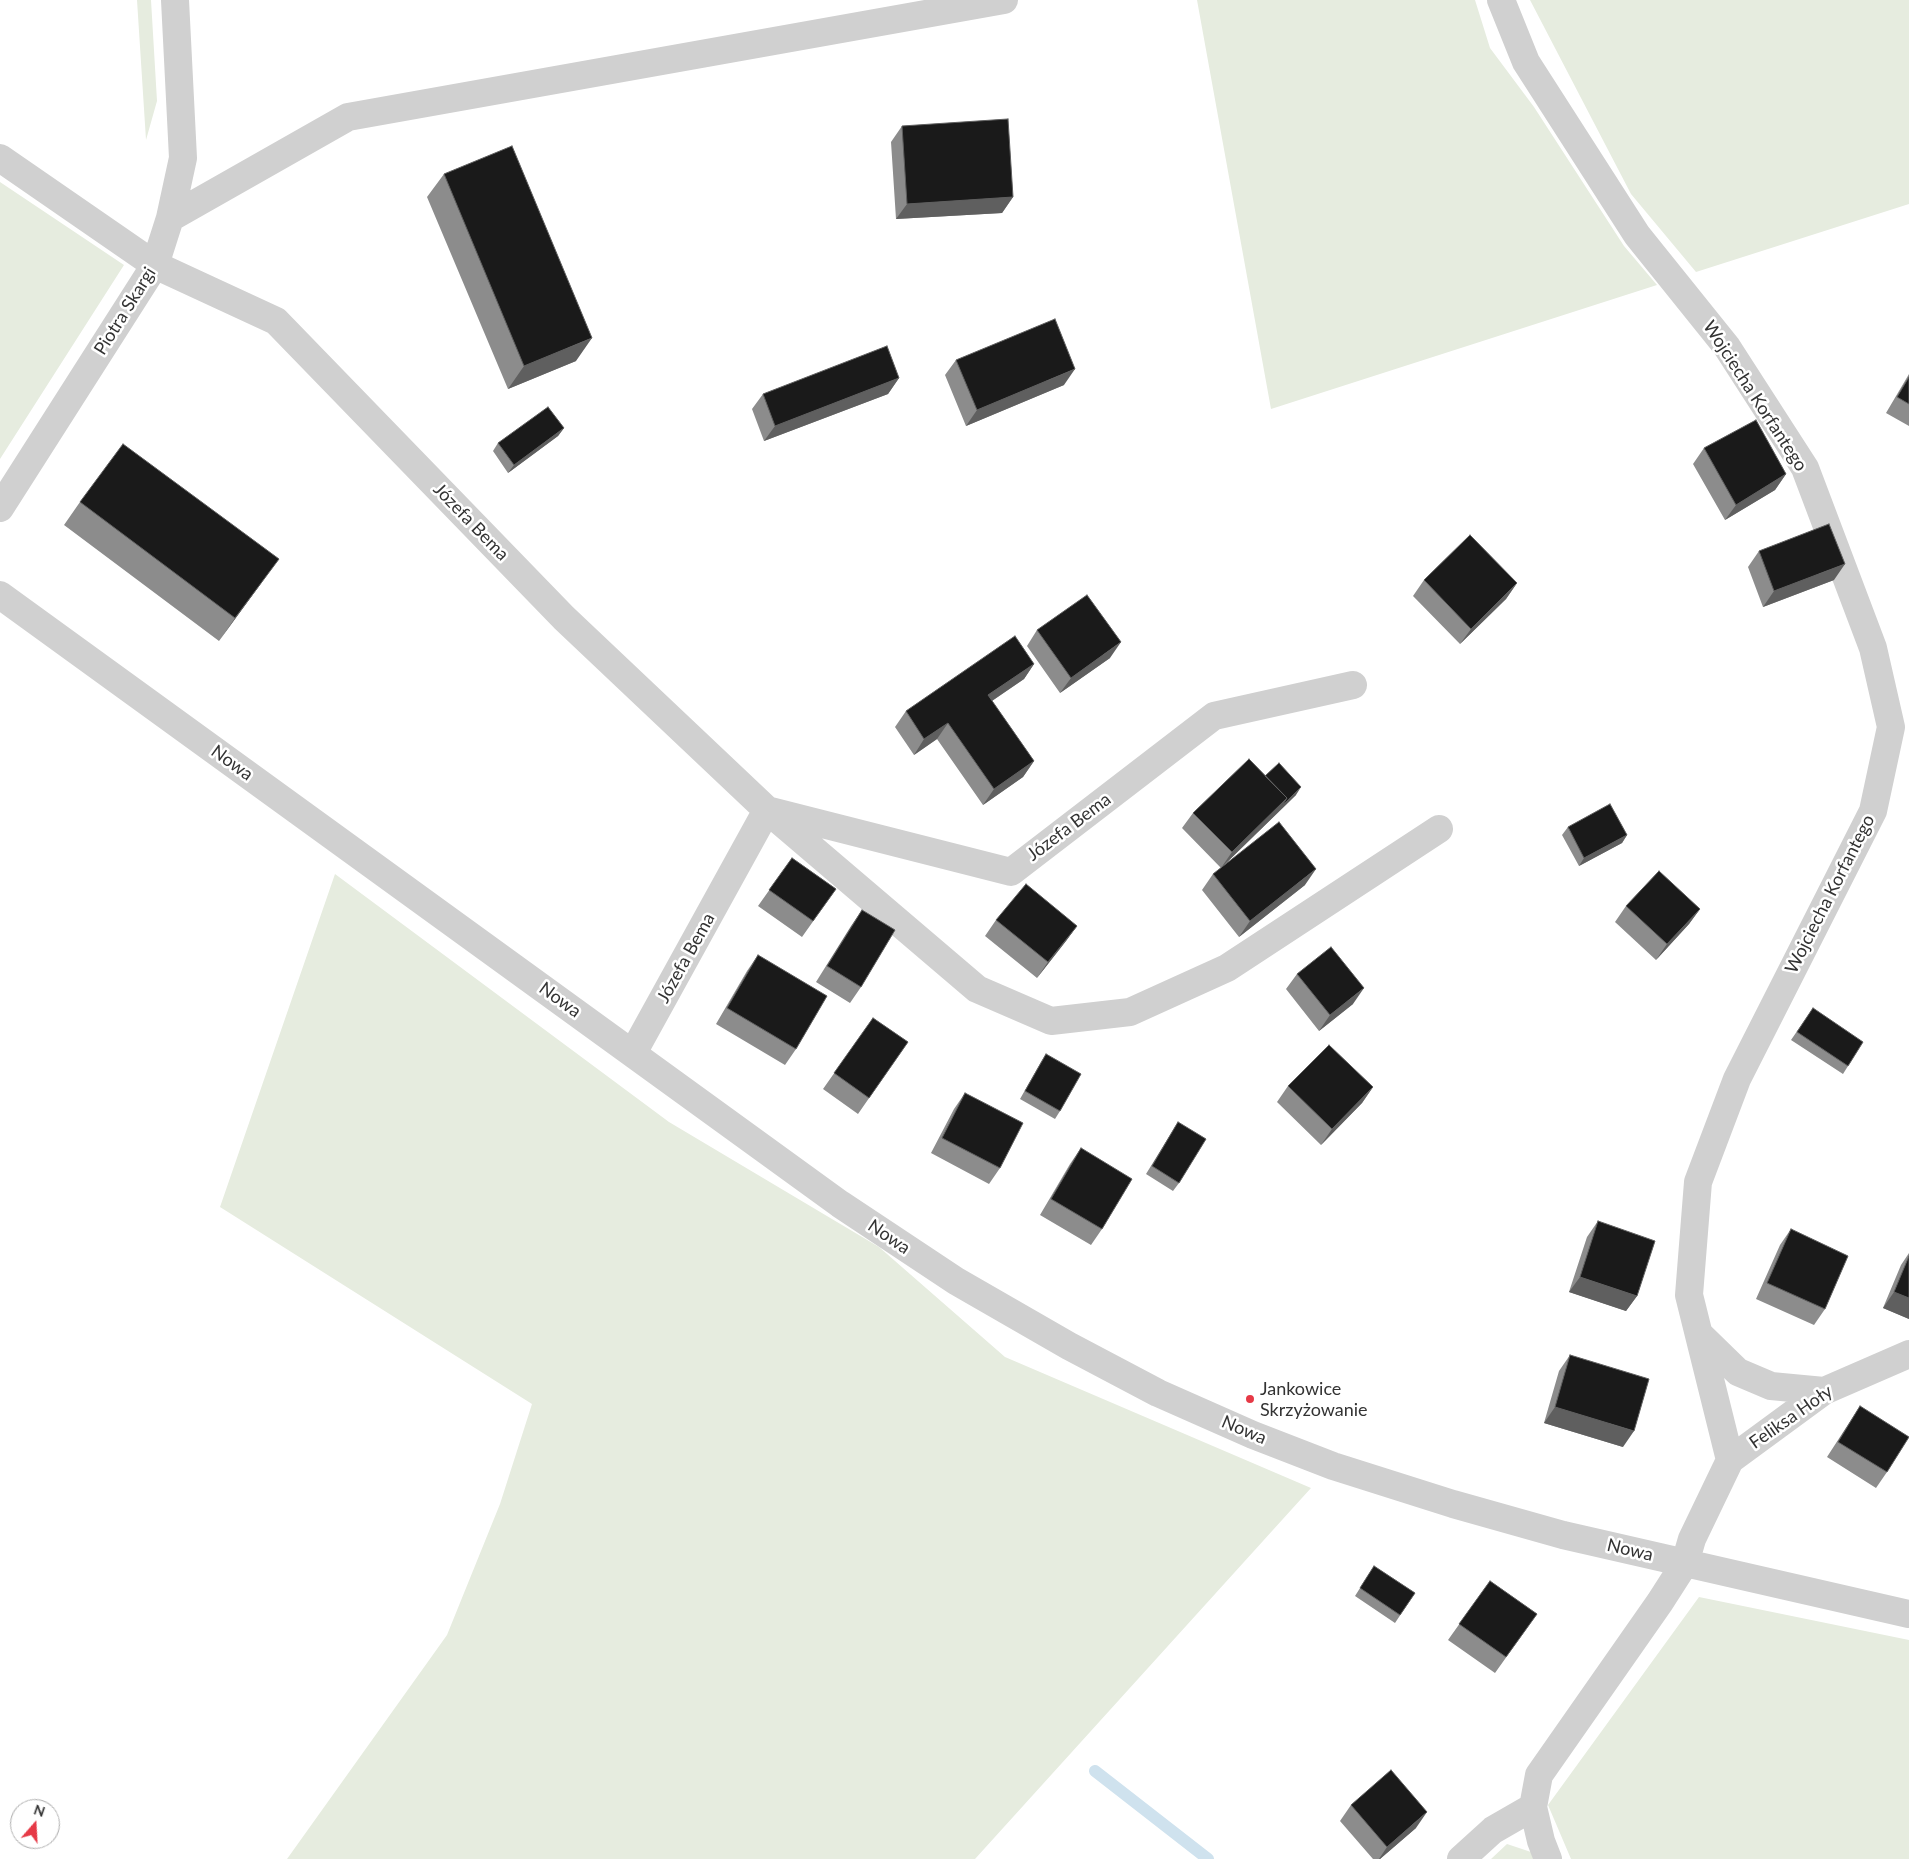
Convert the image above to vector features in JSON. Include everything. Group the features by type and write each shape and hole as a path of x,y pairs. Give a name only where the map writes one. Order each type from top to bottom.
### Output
{"street":[{"name":"Piotra Skargi","path":"0,508 155,264 170,218 183,158 174,0"},
{"path":"170,218 348,117 1004,0"},
{"name":"Wojciecha Korfantego","path":"1500,0 1526,62 1637,235 1728,347 1805,468 1873,648 1891,727 1873,811 1737,1079 1698,1182 1690,1295 1730,1460"},
{"name":"Józefa Bema","path":"0,158 155,264 276,321 564,618 767,810 977,989 1051,1021 1130,1012 1227,968 1439,830"},
{"name":"Nowa","path":"0,595 840,1204 956,1281 1069,1346 1158,1393 1253,1435 1351,1472 1453,1504 1563,1535 1909,1614"},
{"name":"Józefa Bema","path":"767,810 1010,872 1214,716 1353,685"},
{"name":"Józefa Bema","path":"633,1053 767,810"},
{"path":"1699,1334 1738,1372 1771,1386 1824,1391"},
{"name":"Feliksa Hoły","path":"1730,1460 1824,1391 1909,1354"},
{"path":"1548,1859 1541,1841 1533,1807 1539,1775 1660,1602 1684,1563 1692,1539 1730,1460"},
{"path":"1461,1859 1493,1830 1533,1807"}],"shaded area":[{"path":"137,0 151,0 157,101 146,140"},
{"path":"1197,0 1475,0 1490,48 1534,107 1624,246 1657,285 1271,409"},
{"path":"1530,0 1909,0 1909,204 1696,272 1631,194"},
{"path":"0,182 124,265 0,459"},
{"path":"335,874 669,1122 879,1247 1005,1357 1311,1488 975,1859 287,1859 447,1635 500,1504 532,1404 220,1207"},
{"path":"1699,1597 1909,1640 1909,1859 1571,1859 1548,1805"},
{"path":"1507,1844 1531,1852 1534,1859 1491,1859"}],"building":[{"path":"1008,119 1013,197 907,204 902,126"},
{"path":"512,146 592,338 524,366 444,174"},
{"path":"1055,319 1075,369 977,410 956,360"},
{"path":"887,346 899,378 775,426 763,394"},
{"path":"1909,377 1909,404 1897,397"},
{"path":"548,407 564,428 514,465 498,443"},
{"path":"1756,420 1786,474 1736,505 1704,448"},
{"path":"123,444 279,559 235,618 80,502"},
{"path":"1829,524 1845,564 1774,591 1759,551"},
{"path":"1470,535 1517,583 1471,629 1424,580"},
{"path":"1087,595 1121,642 1071,678 1037,630"},
{"path":"1015,636 1034,664 988,695 1034,761 994,789 948,723 924,739 906,711"},
{"path":"1249,759 1287,798 1232,852 1193,813"},
{"path":"1279,763 1301,787 1282,806 1287,798 1265,776"},
{"path":"1610,804 1627,835 1584,858 1568,827"},
{"path":"1279,822 1316,869 1250,921 1213,874"},
{"path":"792,858 836,889 813,921 769,890"},
{"path":"1659,871 1700,909 1667,944 1626,906"},
{"path":"1026,884 1077,926 1048,962 996,920"},
{"path":"862,910 895,930 861,987 827,966"},
{"path":"1331,947 1364,988 1330,1015 1297,974"},
{"path":"758,955 827,996 796,1049 727,1008"},
{"path":"1813,1008 1863,1042 1848,1066 1797,1032"},
{"path":"873,1018 908,1042 869,1098 834,1073"},
{"path":"1329,1045 1373,1087 1332,1129 1288,1086"},
{"path":"1046,1054 1081,1074 1060,1111 1025,1091"},
{"path":"965,1093 1023,1123 1000,1168 942,1138"},
{"path":"1178,1122 1206,1139 1179,1183 1152,1166"},
{"path":"1081,1148 1132,1179 1102,1229 1051,1199"},
{"path":"1598,1221 1655,1241 1637,1296 1580,1277"},
{"path":"1791,1229 1848,1256 1825,1309 1767,1283"},
{"path":"1909,1256 1909,1298 1894,1292"},
{"path":"1570,1355 1649,1379 1634,1431 1555,1407"},
{"path":"1860,1406 1909,1437 1887,1472 1838,1442"},
{"path":"1374,1566 1415,1593 1400,1615 1360,1588"},
{"path":"1490,1581 1537,1614 1506,1657 1459,1624"},
{"path":"1391,1770 1427,1812 1387,1847 1351,1805"}],"waterway":[{"path":"1095,1771 1208,1859"}],"place":[{"name":"Jankowice Skrzyżowanie","path":"1250,1399"}]}
